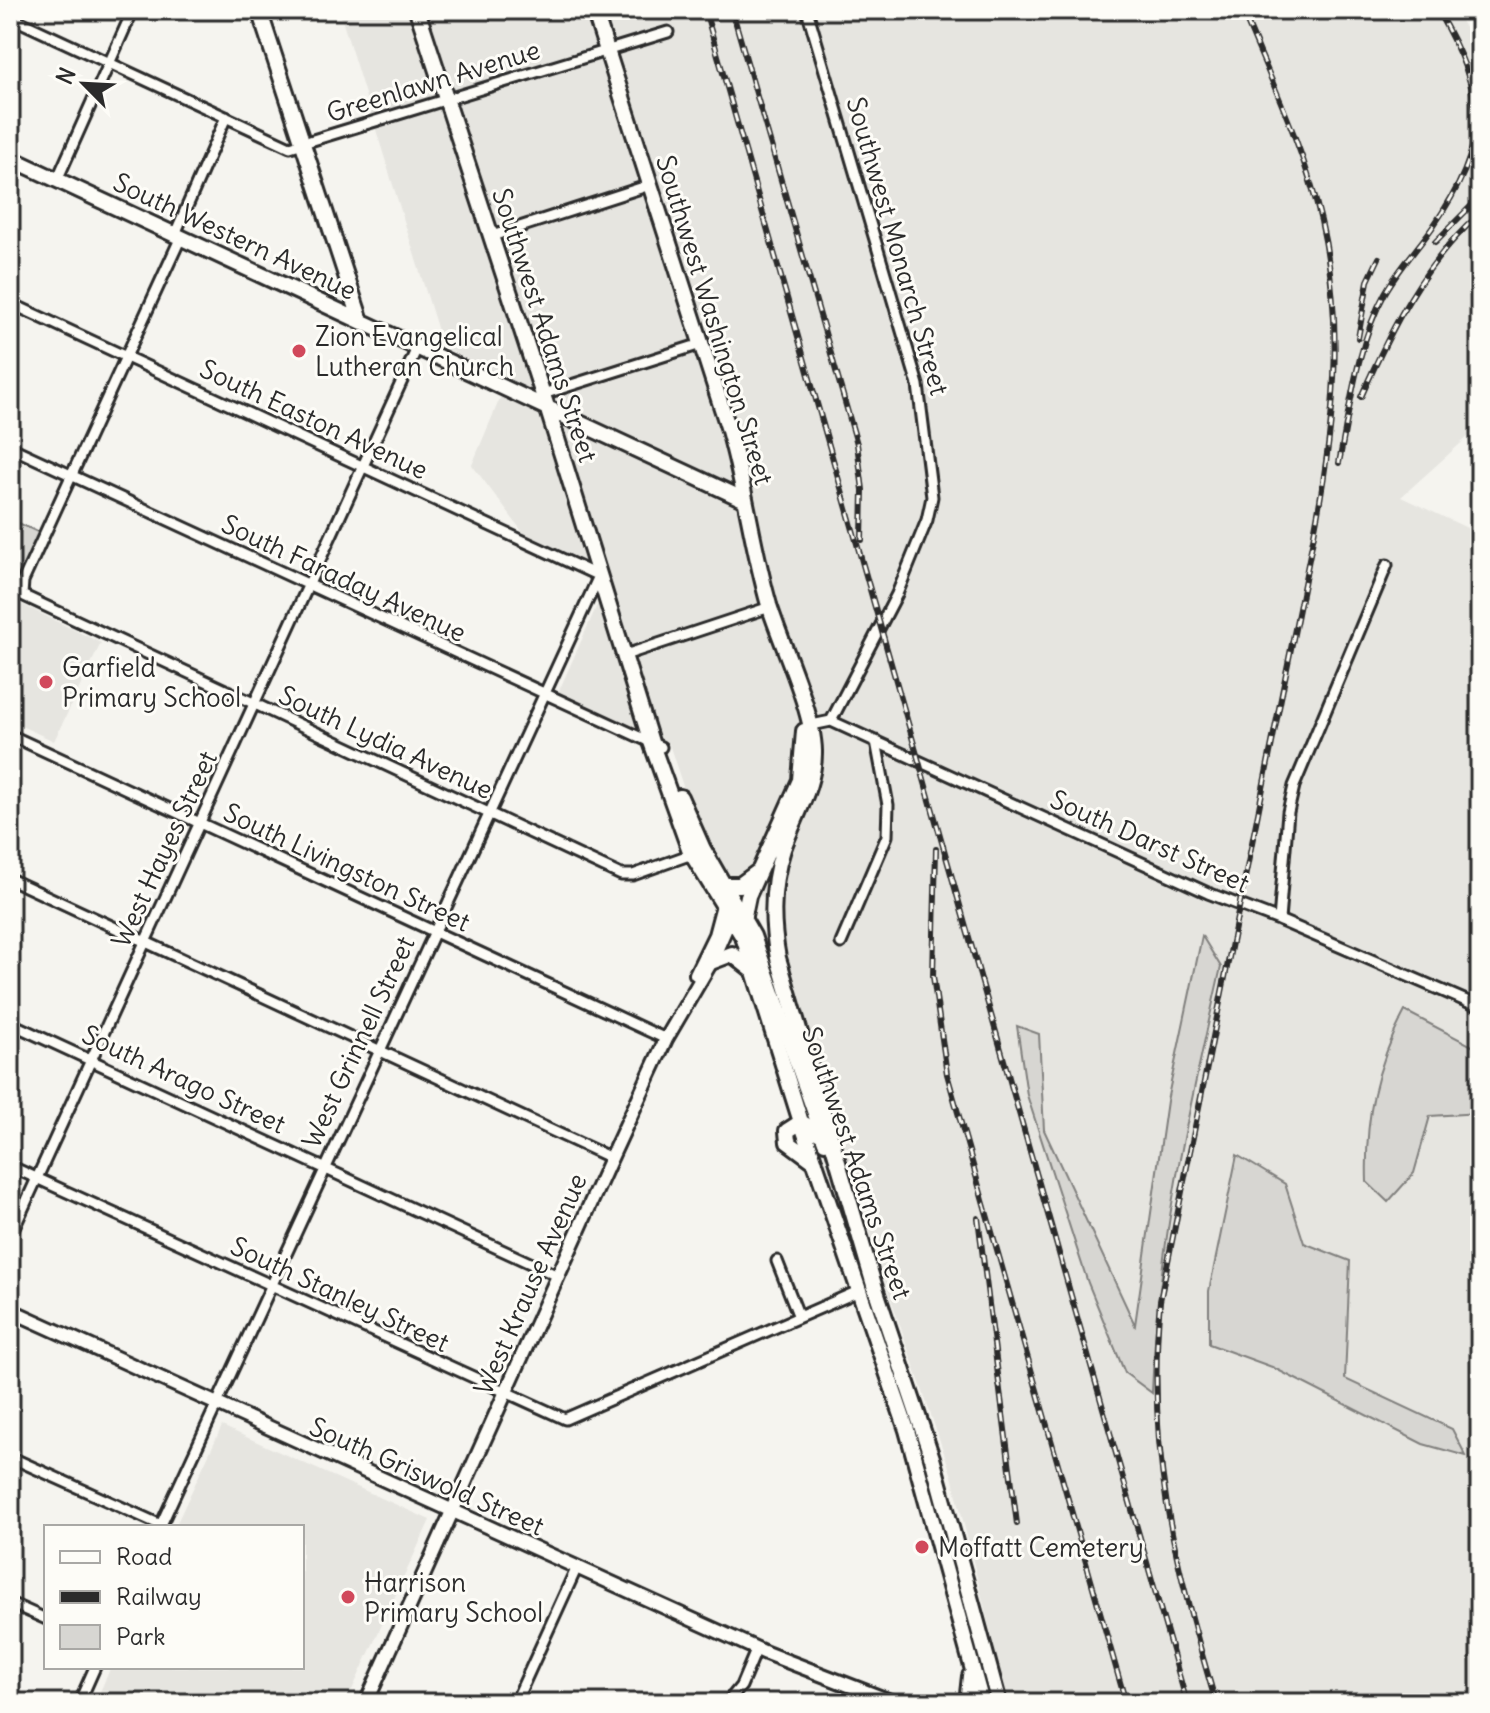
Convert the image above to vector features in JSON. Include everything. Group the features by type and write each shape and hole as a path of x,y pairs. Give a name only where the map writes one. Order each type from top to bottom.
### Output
{"main road":[{"name":"Southwest Adams Street","path":"417,10 692,854 723,905 737,916"},
{"name":"Southwest Washington Street","path":"594,10 731,438 770,607 799,691 814,748 812,775 779,861 773,924 782,975 809,1052 856,1225"},
{"path":"261,11 361,321"},
{"name":"South Western Avenue","path":"10,158 745,500"},
{"path":"562,455 565,442 580,425"},
{"name":"Southwest Washington Street","path":"743,937 737,916 800,780 806,726"},
{"name":"Southwest Adams Street","path":"656,744 694,829 726,886 737,916 769,976 822,1135 856,1225 932,1458 999,1703"},
{"path":"726,886 740,885 759,871"},
{"name":"Southwest Adams Street","path":"743,937 801,1122 903,1418 965,1632 982,1703"},
{"path":"711,962 732,954 754,972"},
{"path":"801,1122 822,1135"},
{"path":"965,1632 970,1678 967,1703"}],"street":[{"path":"57,180 133,10"},
{"name":"Southwest Monarch Street","path":"807,10 918,385 932,497 927,520 897,594 831,721"},
{"path":"10,17 290,147 302,145"},
{"name":"Greenlawn Avenue","path":"302,145 668,32"},
{"path":"72,476 127,357 226,117"},
{"path":"492,236 650,185"},
{"name":"South Easton Avenue","path":"10,303 599,576"},
{"path":"543,394 701,344"},
{"name":"West Hayes Street","path":"10,1237 417,348"},
{"name":"South Faraday Avenue","path":"10,447 544,696 656,744"},
{"name":"South Lydia Avenue","path":"72,476 23,581 22,595 624,876 692,854"},
{"path":"1279,920 1288,812 1294,786 1387,565"},
{"name":"West Grinnell Street","path":"160,1525 599,576"},
{"path":"625,655 770,607"},
{"path":"806,726 831,721"},
{"name":"South Darst Street","path":"831,721 1208,893 1279,920 1480,1007"},
{"name":"South Livingston Street","path":"10,735 666,1039"},
{"path":"841,943 887,836 888,805 876,741"},
{"path":"10,879 611,1158"},
{"path":"666,1039 715,935 723,905"},
{"name":"West Krause Avenue","path":"366,1703 666,1039 737,916"},
{"name":"South Arago Street","path":"10,1023 558,1276"},
{"name":"South Stanley Street","path":"10,1166 561,1418 572,1418 874,1285"},
{"path":"777,1261 799,1317"},
{"name":"South Griswold Street","path":"10,1310 453,1514 827,1678 895,1703"},
{"path":"10,1457 158,1525"},
{"path":"515,1703 577,1567"},
{"path":"10,1603 44,1618"},
{"path":"727,1703 741,1686 757,1648"},
{"path":"79,1703 94,1669"},
{"name":"South Griswold Street","path":"827,1678 876,1703"}],"shaded area":[{"path":"339,10 1455,10 1480,54 1480,426 1401,497 1480,534 1480,1703 1008,1703 952,1476 887,1288 789,964 780,909 725,871 712,854 692,813 669,744 558,693 598,603 580,562 525,535 472,465 508,379 443,347"},
{"name":"Garfield Primary School","path":"15,601 101,643 54,741 10,721 10,611"},
{"name":"Harrison Primary School","path":"222,1426 430,1520 346,1703 95,1703 110,1669 304,1669 304,1525 176,1525"}],"green space":[{"path":"10,519 42,534 10,611"},
{"path":"1202,936 1221,967 1176,1178 1160,1285 1152,1393 1125,1373 1088,1283 1027,1095 1017,1026 1039,1034 1044,1130 1135,1325 1167,1101"},
{"path":"1405,1011 1480,1050 1480,1113 1430,1116 1414,1173 1388,1202 1367,1182 1368,1136 1379,1073"},
{"path":"1237,1155 1285,1184 1304,1243 1350,1261 1345,1379 1452,1429 1466,1456 1423,1444 1272,1367 1209,1344 1209,1291"}],"railway":[{"path":"705,10 1187,1703"},
{"path":"732,10 857,444 863,490 862,540"},
{"path":"1216,1703 1176,1553 1160,1457 1157,1408 1160,1301 1314,534 1327,456 1335,338 1328,260 1314,194 1286,114 1242,10"},
{"path":"1339,463 1356,376 1375,313 1390,284 1451,198 1473,145 1473,96 1466,69 1437,10"},
{"path":"1435,242 1480,197"},
{"path":"1361,397 1410,298 1442,254 1480,214"},
{"path":"1358,338 1368,281 1379,258"},
{"path":"936,849 933,976 947,1074 1126,1703"},
{"path":"978,1218 1017,1524"}],"place":[{"name":"Zion Evangelical Lutheran Church","path":"299,351"},
{"name":"Garfield Primary School","path":"46,682"},
{"name":"Moffatt Cemetery","path":"922,1547"},
{"name":"Harrison Primary School","path":"348,1597"}]}
